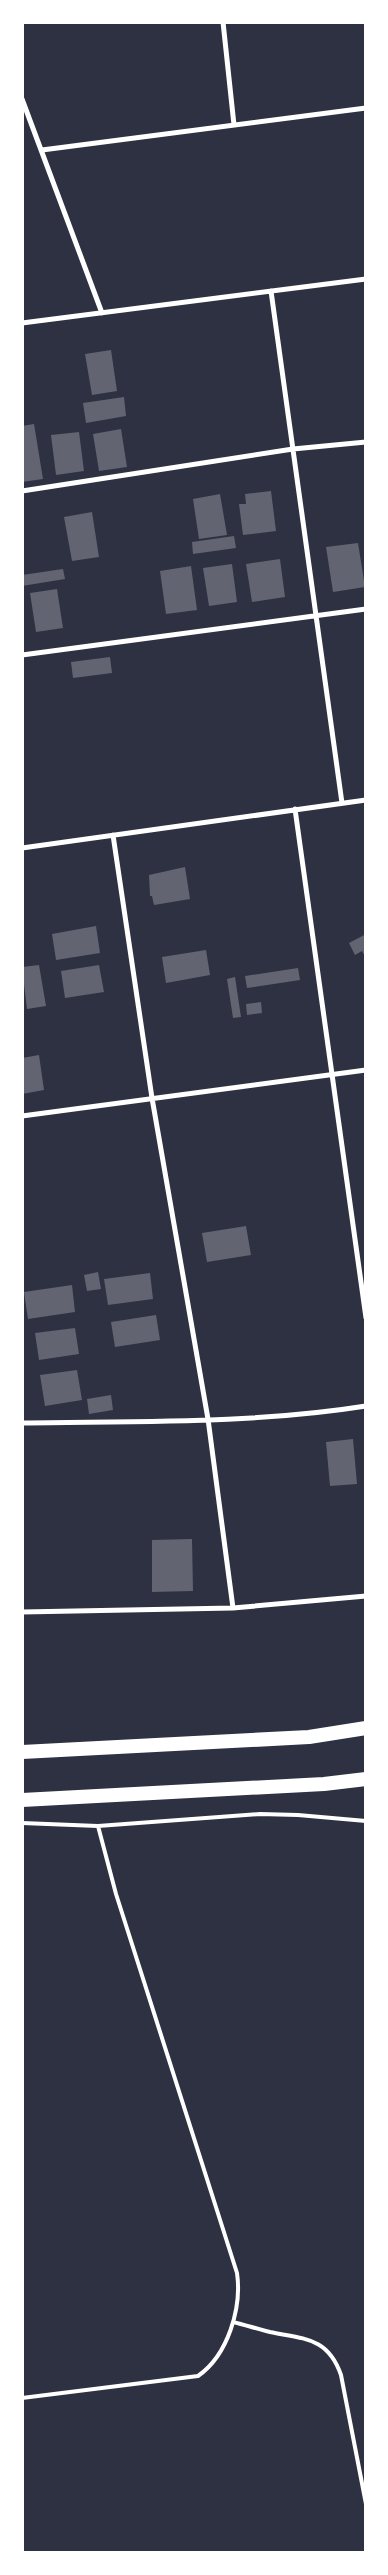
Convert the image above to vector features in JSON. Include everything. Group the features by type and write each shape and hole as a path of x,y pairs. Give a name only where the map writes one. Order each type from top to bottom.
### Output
{"highway":[{"path":"22,1752 309,1737 366,1728"},
{"path":"22,1800 324,1784 364,1780"}],"street":[{"path":"223,22 234,125"},
{"path":"22,99 102,313"},
{"path":"42,150 366,108"},
{"path":"22,324 366,279"},
{"path":"271,291 342,803"},
{"path":"22,491 293,449 366,442"},
{"path":"22,655 366,609"},
{"path":"22,848 366,800"},
{"path":"295,810 366,1318"},
{"path":"113,835 152,1098 208,1419 233,1608"},
{"path":"22,1116 366,1070"},
{"path":"23,1422 208,1419 330,1412 366,1406"},
{"path":"22,1612 233,1608 366,1596"}],"lane":[{"path":"22,1823 98,1826 260,1814 298,1815 366,1821"},
{"path":"22,2398 198,2376 208,2369 216,2358 233,2322 239,2298 238,2273 116,1894 98,1826"},
{"path":"233,2322 310,2339 327,2350 333,2358 341,2375 366,2504"}],"building":[{"path":"111,350 117,391 92,395 85,354"},
{"path":"124,397 126,416 86,423 83,403"},
{"path":"34,424 43,479 22,482 22,426"},
{"path":"121,429 127,467 99,471 93,434"},
{"path":"79,432 84,471 56,475 51,435"},
{"path":"271,491 276,531 243,535 239,504 246,504 245,494"},
{"path":"220,494 227,535 199,539 193,499"},
{"path":"92,512 99,557 72,561 64,517"},
{"path":"234,536 236,548 193,554 192,542"},
{"path":"358,543 365,587 333,592 326,547"},
{"path":"280,559 285,597 252,602 246,564"},
{"path":"232,564 237,602 209,606 203,568"},
{"path":"191,566 197,610 166,614 160,571"},
{"path":"63,569 65,579 22,586 22,575"},
{"path":"57,589 63,628 36,632 30,593"},
{"path":"110,657 112,673 73,678 71,662"},
{"path":"185,867 190,899 154,905 152,896 150,896 149,875"},
{"path":"96,926 100,953 56,960 52,934"},
{"path":"366,934 366,958 362,951 355,955 349,943"},
{"path":"206,950 210,975 166,983 162,957"},
{"path":"39,965 46,1006 27,1009 22,967"},
{"path":"99,965 104,992 65,998 61,971"},
{"path":"298,968 300,980 247,988 245,976"},
{"path":"235,977 241,1017 233,1018 227,979"},
{"path":"261,1002 262,1013 247,1015 246,1004"},
{"path":"39,1055 44,1090 22,1094 22,1058"},
{"path":"246,1226 251,1255 207,1262 202,1233"},
{"path":"98,1272 101,1289 87,1291 84,1275"},
{"path":"150,1273 153,1299 108,1305 104,1279"},
{"path":"72,1285 75,1312 28,1319 24,1292"},
{"path":"156,1315 160,1340 115,1347 111,1322"},
{"path":"75,1328 79,1354 39,1360 35,1333"},
{"path":"77,1370 82,1400 45,1406 40,1375"},
{"path":"111,1395 113,1410 89,1414 87,1399"},
{"path":"353,1439 357,1484 330,1486 326,1442"},
{"path":"192,1539 193,1591 152,1592 152,1540"}]}
